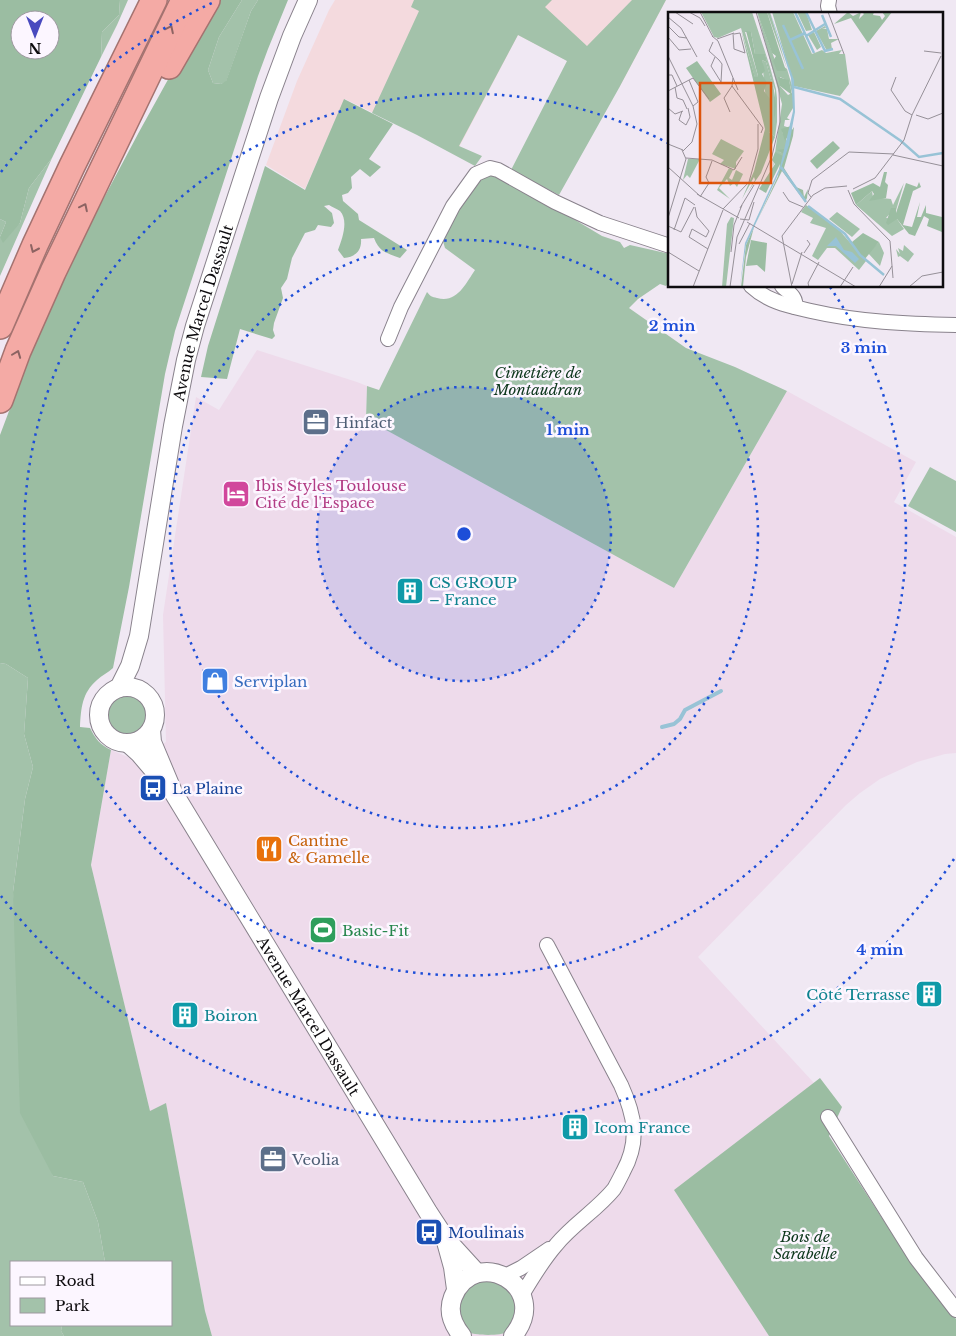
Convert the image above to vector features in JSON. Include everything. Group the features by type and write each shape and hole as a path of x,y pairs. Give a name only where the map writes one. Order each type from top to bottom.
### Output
{"highway":[{"path":"72,166 122,32 137,0"},
{"path":"0,326 72,166 154,0"},
{"path":"0,400 18,351 53,272 184,0"},
{"path":"134,104 150,99 207,0"}],"street":[{"name":"Avenue Marcel Dassault","path":"173,792 143,757 129,744 111,739 105,733 100,725 98,716 104,698 110,692 119,688 130,666 139,636 169,448 186,360 195,326 269,98 292,36 308,0"},
{"path":"388,339 401,307 453,206 470,181 483,170 490,168 498,170 555,202 591,219 668,245"},
{"path":"754,288 758,292 781,303 830,315 858,320 956,325"},
{"path":"784,288 795,298 795,307"},
{"name":"Avenue Marcel Dassault","path":"139,636 141,690 154,705 156,715 151,730 152,742 173,792 445,1238 477,1273"},
{"path":"119,688 126,686 141,690"},
{"path":"129,744 143,739 151,730"},
{"path":"522,1295 556,1245 614,1188 626,1166 632,1149 634,1134 633,1118 621,1085 547,945"},
{"path":"828,1117 916,1258 956,1310"},
{"name":"Avenue Marcel Dassault","path":"445,1238 453,1267 456,1289 451,1301 450,1314 455,1327 462,1336"},
{"path":"505,1276 556,1245"},
{"path":"456,1289 465,1279 477,1273 492,1272 505,1276 516,1284 525,1306 524,1318 520,1328 513,1336"}],"shaded area":[{"path":"335,0 666,0 619,88 518,35 456,153 345,99 305,189 266,165 297,81"},
{"path":"257,350 367,386 366,419 674,588 787,391 916,462 894,502 956,537 956,753 917,762 880,779 860,793 846,805 698,957 814,1083 675,1190 769,1336 212,1336 205,1311 166,1104 150,1112 91,865 111,750 128,757 135,763 166,742 163,615 196,397 219,410"}],"green space":[{"path":"0,0 120,0 119,15 102,32 101,57 52,158 29,188 20,223 3,243 0,237 6,222 0,219"},
{"path":"120,0 128,0 101,57 102,32 119,15"},
{"path":"212,0 242,0 219,37 208,70 213,83 221,84 226,81 251,11 258,0 288,0 258,76 175,331 165,374 129,587 113,668 99,678 88,690 82,707 80,727 90,728 98,741 111,750 91,865 150,1111 166,1103 205,1311 212,1336 64,1336 61,1331 62,1326 172,1326 172,1261 105,1261 98,1222 83,1182 53,1176 20,1113 13,892 25,799 33,767 24,734 28,678 6,664 0,663 0,435 29,358 80,243"},
{"path":"242,0 258,0 251,11 226,82 221,84 213,83 208,70 219,37"},
{"path":"414,0 552,0 545,7 587,46 632,0 666,0 559,195 511,170 567,61 518,35 459,146 482,156 475,166 372,113 419,11 411,7"},
{"path":"344,99 393,124 369,159 381,167 370,177 360,169 351,177 352,188 348,193 342,195 343,201 358,214 359,220 407,250 400,258 381,249 374,238 361,239 359,250 352,256 344,258 338,250 344,230 343,215 340,211 329,205 324,206 332,213 334,223 331,227 318,225 315,230 305,233 292,258 287,279 281,288 283,298 274,323 273,330 275,336 272,339 240,329 227,379 201,377 208,346 265,166 305,190"},
{"path":"52,158 0,276 0,237 20,223 29,188"},
{"name":"Cimetière de Montaudran","path":"492,175 505,178 602,236 620,242 624,248 630,245 668,254 668,284 666,286 660,284 638,299 629,308 686,348 735,367 787,391 674,588 366,419 367,386 379,390 427,292 435,298 450,298 460,291 475,270 445,248 442,238 470,189 479,180"},
{"path":"0,219 6,222 0,237"},
{"path":"930,467 956,481 956,532 908,506"},
{"path":"0,663 6,664 28,678 24,734 33,767 25,799 13,892 53,1176 83,1182 98,1222 105,1261 10,1261 10,1326 62,1326 61,1331 64,1336 0,1336"},
{"path":"126,692 139,696 145,702 149,715 145,728 139,734 126,738 113,734 107,728 103,715 107,702 113,696"},
{"name":"Bois de Sarabelle","path":"820,1078 842,1107 829,1136 913,1266 956,1319 956,1336 769,1336 674,1190"},
{"path":"485,1278 509,1287 518,1307 507,1332 487,1335 470,1333 467,1331 456,1310 468,1285"}],"waterway":[{"path":"662,727 674,724 680,719 685,710 721,691"}],"place":[{"name":"Hinfact","path":"316,422"},
{"name":"Ibis Styles Toulouse Cité de l'Espace","path":"236,494"},
{"name":"CS GROUP – France","path":"410,591"},
{"name":"Serviplan","path":"215,681"},
{"name":"La Plaine","path":"153,788"},
{"name":"Cantine & Gamelle","path":"269,849"},
{"name":"Basic-Fit","path":"323,930"},
{"name":"Côté Terrasse","path":"929,994"},
{"name":"Boiron","path":"185,1015"},
{"name":"Icom France","path":"575,1127"},
{"name":"Veolia","path":"273,1159"},
{"name":"Moulinais","path":"429,1232"}]}
